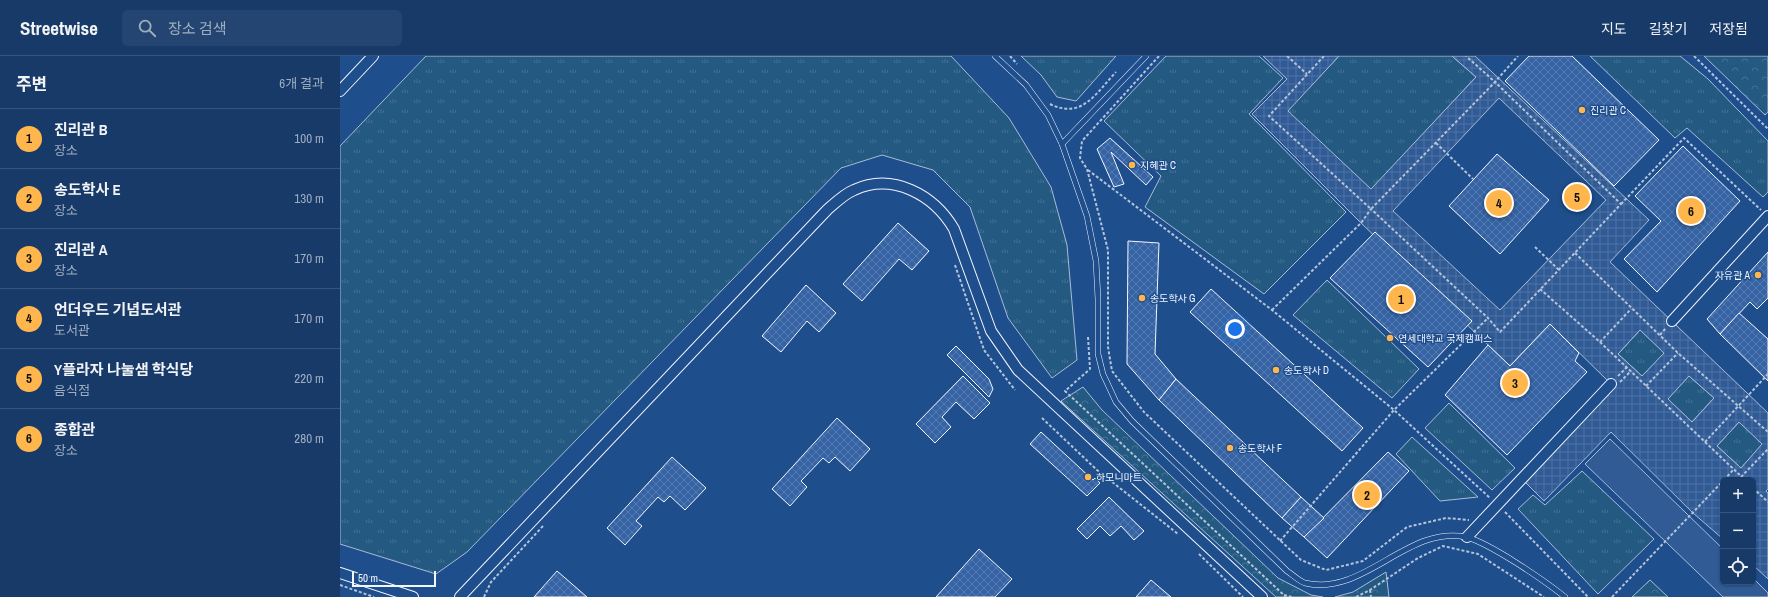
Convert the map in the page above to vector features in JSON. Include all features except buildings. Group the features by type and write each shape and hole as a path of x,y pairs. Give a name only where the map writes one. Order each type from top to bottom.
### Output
{"street":[{"path":"340,91 373,56"},
{"path":"460,597 827,210 854,190 870,184 886,184 918,192 933,202 945,214 954,229 991,331 1018,370 1262,597"},
{"path":"1672,321 1765,214"},
{"path":"1467,537 1611,384"},
{"path":"340,573 413,597"}],"lane":[{"path":"995,56 1026,85 1048,116 1062,144 1087,216 1096,261 1098,354 1103,374 1116,402 1143,432 1287,571 1304,583 1336,586 1372,570 1422,542 1443,537 1467,537 1521,566 1565,597"},
{"path":"1062,144 1146,56"}],"path":[{"path":"1010,56 1020,68"},
{"path":"1159,56 1082,141 1080,158 1087,169 1272,310 1394,410 1498,505 1588,597"},
{"path":"1287,56 1307,74"},
{"path":"1324,56 1268,116 1371,209 1488,318 1500,332 1684,138 1765,214"},
{"path":"1466,56 1495,82 1621,204"},
{"path":"1272,310 1361,223 1371,209 1495,82 1518,56"},
{"path":"1694,56 1768,129"},
{"path":"1048,103 1069,110 1082,107 1116,72"},
{"path":"1436,143 1473,179"},
{"path":"1535,247 1559,270"},
{"path":"1575,253 1678,353 1768,432"},
{"path":"953,260 984,350 1015,390"},
{"path":"1540,289 1627,367 1741,477 1768,449"},
{"path":"1600,342 1631,309"},
{"path":"1280,541 1394,410 1488,318"},
{"path":"1088,336 1090,369 1065,391 1286,597"},
{"path":"1646,386 1678,353"},
{"path":"1611,384 1627,367"},
{"path":"1704,442 1768,374"},
{"path":"1128,393 1144,412 1301,560 1326,570 1363,560 1408,527 1446,518 1481,522"},
{"path":"1042,418 1097,470 1181,537"},
{"path":"1727,477 1734,469"},
{"path":"1612,597 1720,485"},
{"path":"1756,491 1768,502"},
{"path":"1356,597 1370,590 1418,558 1442,546 1478,554 1544,597"},
{"path":"1198,554 1243,597"},
{"path":"340,585 374,597"},
{"path":"1370,590 1371,597"},
{"path":"1284,594 1292,597"}],"green space":[{"path":"426,56 951,56 1009,118 1051,187 1067,245 1077,360 1052,378 1008,318 970,207 933,170 882,155 841,168 467,552 436,574 340,544 340,146"},
{"path":"1021,56 1116,56 1076,101 1057,97 1041,75"},
{"path":"1166,56 1259,56 1283,78 1249,114 1346,212 1264,294 1145,207 1161,176 1104,121"},
{"path":"1339,56 1452,56 1476,77 1371,190 1287,111"},
{"path":"1590,56 1680,56 1708,79 1768,141 1768,192 1763,197 1687,128 1675,138"},
{"path":"1704,56 1768,56 1768,112 1765,115"},
{"path":"1327,280 1419,369 1392,398 1293,315"},
{"path":"1640,330 1665,353 1642,376 1618,354"},
{"path":"1689,376 1714,398 1692,422 1667,399"},
{"path":"1083,387 1102,410 1278,578 1311,595 1323,597 1276,597 1061,401"},
{"path":"1449,403 1515,468 1492,490 1425,428"},
{"path":"1739,422 1763,444 1741,468 1717,446"},
{"path":"1412,437 1478,497 1440,501 1396,454"},
{"path":"1582,471 1654,539 1598,594 1518,509 1533,495 1545,505"},
{"path":"1386,572 1389,597 1335,597 1353,592"},
{"path":"1650,580 1668,597 1632,597"}],"shaded area":[{"path":"1263,56 1339,56 1288,111 1371,189 1476,77 1452,56 1475,56 1649,220 1610,262 1768,413 1768,489 1766,491 1768,493 1768,579 1756,568 1756,477 1720,477 1720,536 1693,513 1611,432 1544,501 1522,479 1611,384 1550,324 1510,366 1361,223 1252,114 1287,79","holes":["1499,98 1606,200 1500,310 1393,211","1640,330 1664,353 1642,376 1618,354","1689,376 1714,398 1692,422 1668,399","1739,422 1762,444 1741,468 1717,446"]},
{"path":"1610,439 1720,546 1720,585 1756,585 1756,581 1768,593 1768,597 1723,597 1585,464"}],"place":[{"name":"진리관 C","path":"1582,110"},
{"name":"지혜관 C","path":"1132,165"},
{"name":"Y플라자 나눌샘 학식당","path":"1577,197"},
{"name":"언더우드 기념도서관","path":"1499,203"},
{"name":"종합관","path":"1691,211"},
{"name":"자유관 A","path":"1758,275"},
{"name":"송도학사 G","path":"1142,298"},
{"name":"진리관 B","path":"1401,299"},
{"name":"연세대학교 국제캠퍼스","path":"1390,338"},
{"name":"송도학사 D","path":"1276,370"},
{"name":"진리관 A","path":"1515,383"},
{"name":"송도학사 F","path":"1230,448"},
{"name":"하모니마트","path":"1088,477"},
{"name":"송도학사 E","path":"1367,495"}]}
